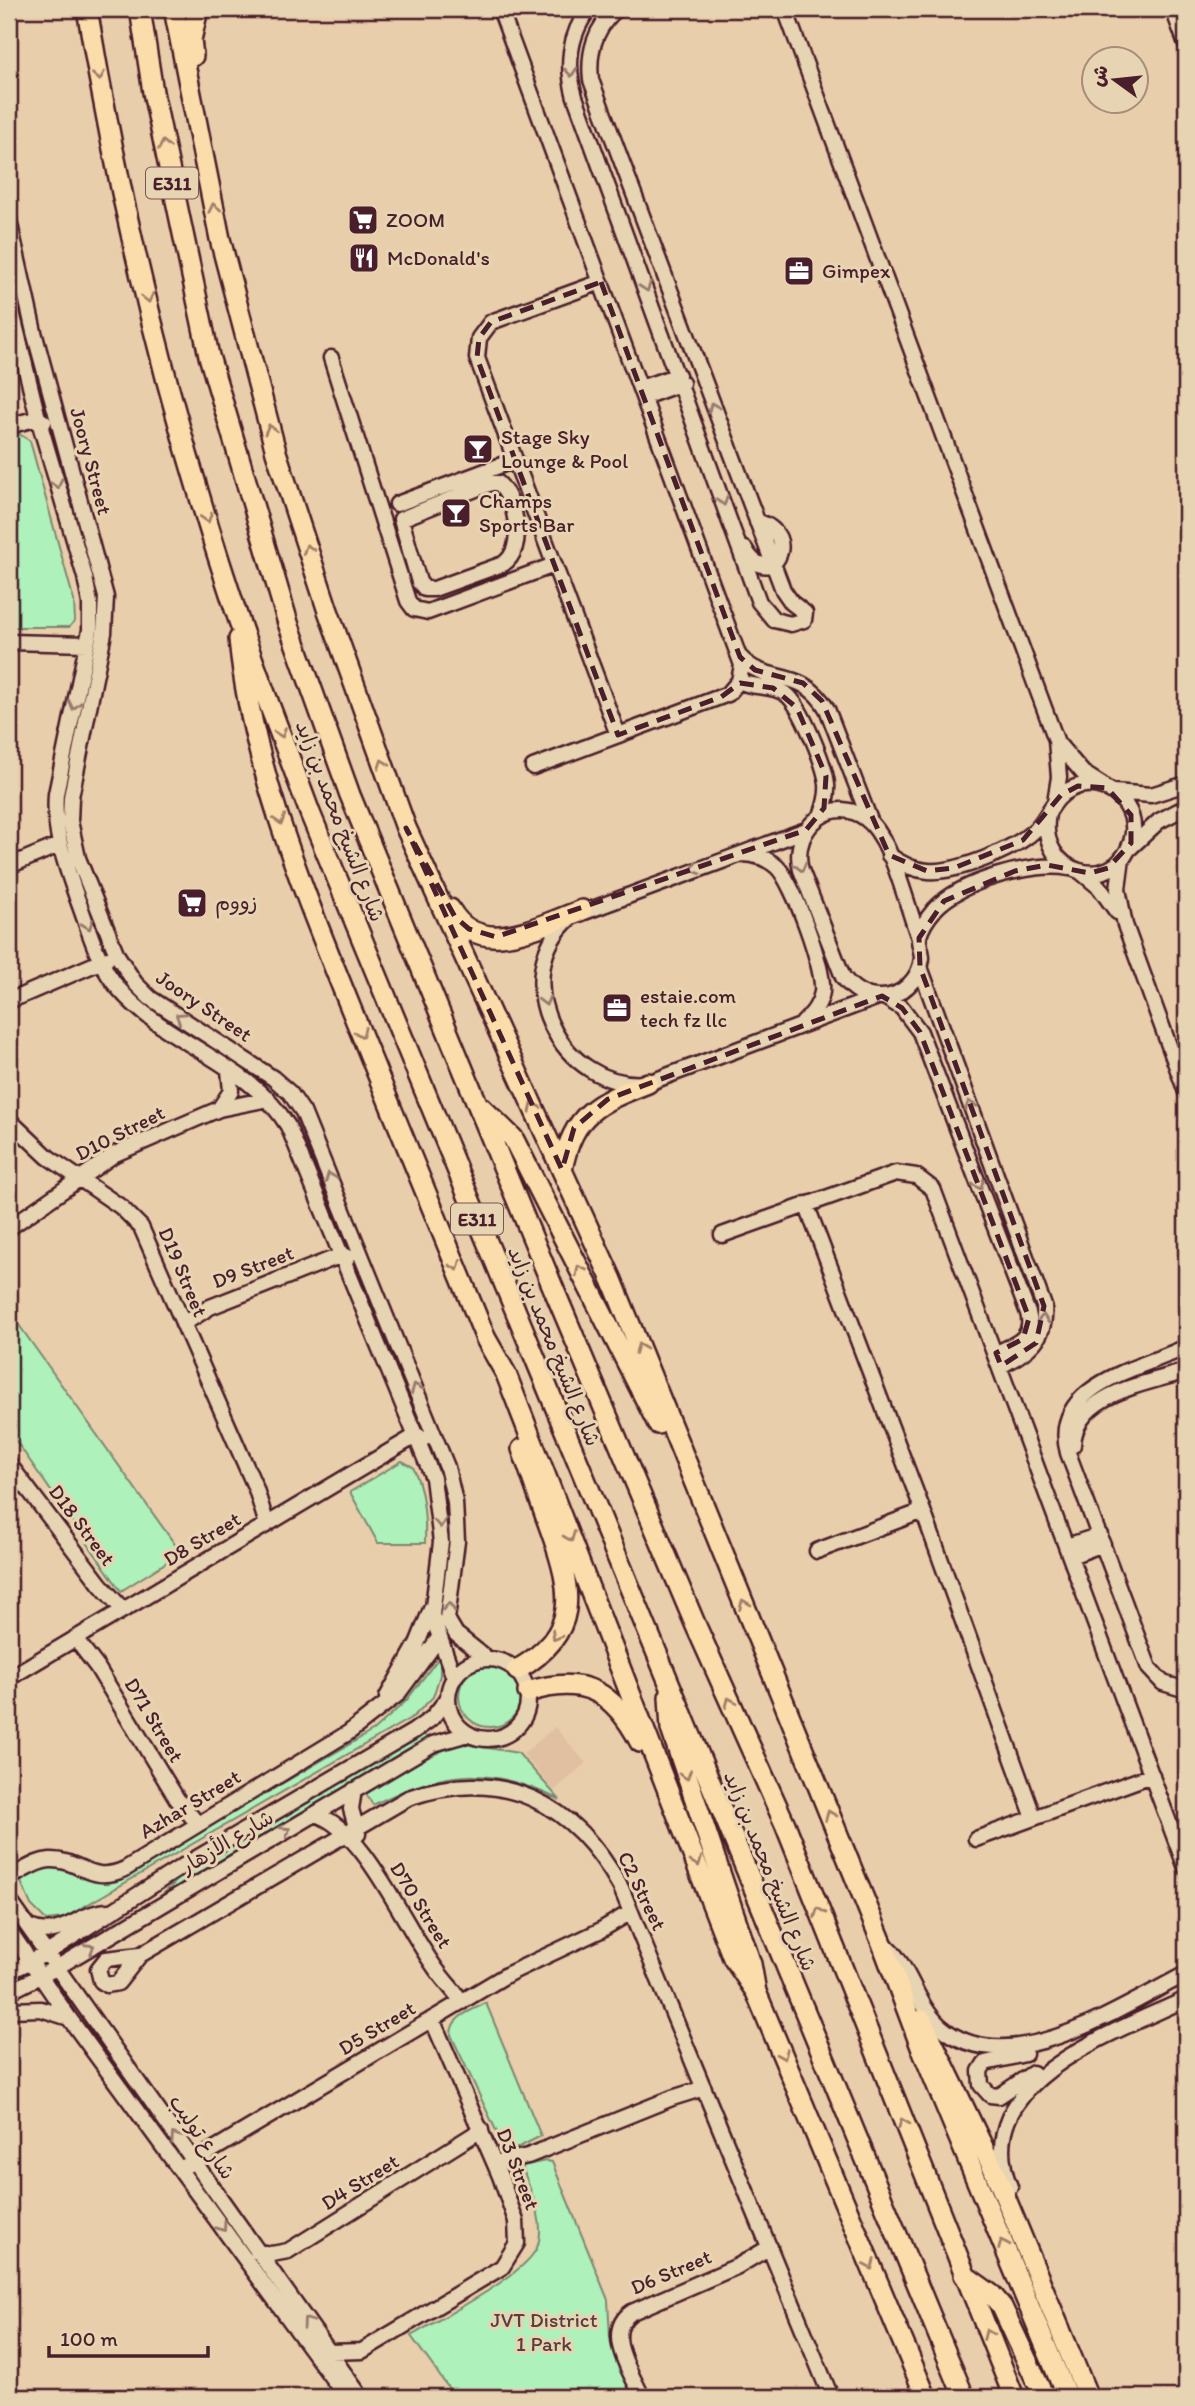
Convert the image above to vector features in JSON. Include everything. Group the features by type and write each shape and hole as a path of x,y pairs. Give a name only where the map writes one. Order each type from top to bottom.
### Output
{"highway":[{"name":"شارع الشيخ محمد بن زايد","path":"88,9 119,176 166,375 236,611 310,813 964,2397"},
{"name":"شارع الشيخ محمد بن زايد","path":"140,9 153,92 209,356 288,623 350,795 691,1614 785,1824 1014,2397"},
{"path":"174,9 220,239 276,452 406,828 612,1280 1067,2397"},
{"path":"193,109 197,88 191,40 198,9"},
{"path":"236,611 246,701 280,822 345,995 486,1339 506,1374 733,1958 756,1992 926,2397"},
{"path":"406,828 455,917 469,929 486,936 505,937 582,910"},
{"path":"562,1170 570,1137 580,1121 608,1099 648,1083"},
{"path":"477,1104 513,1138 660,1427 684,1458"},
{"path":"486,1339 496,1379 568,1586 564,1620 554,1640 539,1657 517,1670"},
{"path":"528,1692 567,1684 589,1688 608,1699 628,1720 684,1827"},
{"path":"669,1685 671,1728 751,1964 756,1992"},
{"path":"891,1969 953,2082 1088,2397"},
{"path":"963,2274 992,2295 1002,2307 1044,2397"}],"street":[{"path":"500,9 740,657 739,681 721,697 533,767"},
{"path":"589,9 579,26 571,49 572,85 765,612 779,622 802,621 805,613 786,595 773,564 591,80 590,66 595,38 617,9"},
{"path":"785,9 1056,740 1059,777 1047,839 1051,850 1099,887 1125,925"},
{"path":"1173,9 1186,44"},
{"name":"Joory Street","path":"9,220 70,466 104,585 106,609 71,797 70,821 78,858 117,955 128,974 150,998 274,1078 297,1102 444,1456 453,1490 457,1528 455,1574 447,1607 449,1625 463,1641 486,1658"},
{"path":"601,282 500,317 484,329 477,358 618,735"},
{"name":"Joory Street","path":"9,300 38,418 89,590 87,644 56,794 55,820 59,845 101,962 111,979 133,1003 268,1099 288,1126 417,1436 436,1493 442,1542 432,1607 439,1638 454,1678"},
{"path":"331,358 408,601 414,609 428,612 554,565"},
{"path":"642,393 680,379"},
{"path":"9,426 38,418 48,428 59,459 70,466"},
{"path":"498,483 503,488 518,531 511,557 503,564 434,589 421,586 401,525 402,516 498,483 517,466"},
{"path":"397,504 517,466"},
{"path":"736,537 753,561 763,565 773,564"},
{"path":"9,642 87,644"},
{"path":"740,657 755,670 794,679 817,694 827,709 871,823 889,855 919,938 920,967 1044,1306 1044,1325 1036,1343 1022,1355 998,1359"},
{"path":"739,681 754,687 773,688 793,701 826,776 827,792 821,816"},
{"path":"1056,740 1083,773 1110,790 1131,814 1133,833 1125,854 1118,889 1125,925 1186,1092"},
{"path":"889,855 900,863 927,871 954,868 1023,839 1051,808 1078,786 1152,795 1186,784"},
{"path":"919,938 928,918 953,895 1025,868 1047,865 1099,872 1125,854 1159,821 1186,807"},
{"path":"871,823 852,812 831,812 821,816 806,830 582,910 561,925 543,957 541,982 548,1013 563,1045 589,1071 611,1081 648,1083 881,997 909,985 920,967"},
{"path":"806,830 798,849 798,860 838,968 850,986 858,992 881,997 902,1008 920,1032 1028,1313 1029,1329 1023,1339 998,1359"},
{"path":"9,866 59,845"},
{"path":"738,854 763,858 782,874 819,961 823,978 820,1002 799,1027"},
{"path":"9,1001 117,955"},
{"path":"219,1109 231,1091 229,1070"},
{"name":"D10 Street","path":"9,1228 102,1161 219,1109 268,1099"},
{"name":"D19 Street","path":"9,1120 33,1145 129,1213 141,1227 271,1522"},
{"path":"102,1161 100,1182 103,1195"},
{"path":"722,1235 895,1173 906,1173 926,1182 943,1209 1186,1868"},
{"path":"806,1204 923,1511 1034,1818"},
{"path":"342,1255 355,1264 369,1293 381,1303"},
{"name":"D9 Street","path":"181,1320 342,1255"},
{"path":"1186,1347 1094,1387 1072,1408 1066,1427 1067,1447 1149,1668 1163,1683 1186,1690"},
{"path":"1074,1464 1074,1433 1082,1416 1091,1407 1105,1399 1186,1371"},
{"path":"417,1436 430,1446 453,1490"},
{"name":"D8 Street","path":"11,1672 79,1636 417,1436"},
{"name":"D18 Street","path":"9,1464 119,1612"},
{"path":"817,1551 923,1511"},
{"path":"1069,1551 1102,1539"},
{"path":"439,1571 455,1574"},
{"name":"Azhar Street","path":"380,1707 417,1644 432,1607"},
{"name":"D71 Street","path":"79,1636 193,1825"},
{"name":"Azhar Street","path":"9,1877 47,1860 63,1862 94,1875 110,1875 125,1869 193,1825 337,1741 404,1687 439,1638"},
{"path":"454,1678 468,1664 486,1658 503,1661 517,1670 528,1692"},
{"name":"شارع الأزهار","path":"9,1972 47,1953 178,1870 423,1725 448,1698 454,1678"},
{"name":"شارع الأزهار","path":"9,1992 56,1968 433,1744 450,1736 468,1734 496,1739 513,1731 527,1710 528,1692"},
{"path":"448,1698 453,1718 468,1734"},
{"path":"976,1839 1152,1775"},
{"name":"C2 Street","path":"140,1955 389,1807 428,1790 470,1785 513,1791 552,1808 585,1834 610,1869 633,1916 831,2397"},
{"name":"D70 Street","path":"354,1790 350,1830 458,2005"},
{"path":"315,1814 350,1830"},
{"name":"شارع توليب","path":"9,1900 47,1953 186,2166 346,2397"},
{"path":"29,1927 42,1931 58,1931 94,1913 114,1912"},
{"name":"D5 Street","path":"186,2166 533,1962 633,1916"},
{"name":"شارع توليب","path":"9,1930 69,2018 257,2252 361,2397"},
{"path":"882,1943 899,1958 925,2009 957,2037 979,2046 1002,2049 1033,2044 1068,2032"},
{"path":"1186,1962 1180,1977 1032,2052 989,2060 980,2071 981,2085 990,2095 1003,2095 1038,2069 1186,1999"},
{"path":"9,2010 41,2009 69,2018"},
{"name":"D3 Street","path":"329,2352 362,2351 508,2262 517,2243 518,2228 483,2134 446,2051 428,2022"},
{"path":"1025,2245 1024,2221 1003,2164 1006,2123 1015,2103 1029,2086 1075,2053"},
{"path":"497,2170 703,2084"},
{"name":"D4 Street","path":"257,2252 272,2254 288,2251 483,2134"},
{"path":"276,2279 279,2264 288,2251"},
{"name":"D6 Street","path":"642,2397 618,2339 622,2320 632,2312 772,2251"},
{"path":"349,2380 362,2351"}],"highlighted area":[{"path":"601,282 740,657 755,670 803,683 822,701 889,855 927,871 954,868 1023,840 1061,795 1078,786 1107,788 1131,815 1131,843 1108,868 1090,873 1047,865 1015,871 944,901 919,938 920,967 1044,1306 1036,1343 1001,1366 996,1353 1023,1339 1029,1318 920,1032 902,1008 882,996 608,1099 574,1128 562,1170 406,828 455,917 469,929 496,937 806,830 824,808 826,776 797,708 773,688 740,683 721,697 618,735 477,358 479,338 491,322"}],"shaded area":[{"path":"555,1727 586,1763 554,1791 523,1754"}],"green space":[{"path":"13,430 30,441 74,601 75,621 69,627 9,627 9,432"},
{"path":"9,1311 181,1553 121,1591 9,1431"},
{"path":"402,1461 413,1467 420,1485 425,1513 425,1543 378,1543 350,1492"},
{"path":"437,1660 440,1660 440,1675 433,1697 414,1716 64,1918 46,1920 31,1905 21,1882 32,1872 44,1867 55,1867 104,1880 118,1879 374,1730 406,1701"},
{"path":"484,1665 496,1665 512,1674 519,1684 519,1708 512,1718 496,1727 484,1727 473,1722 464,1713 459,1702 459,1690 464,1679 473,1670"},
{"path":"422,1732 427,1738 162,1895 185,1873"},
{"path":"458,1743 518,1753 560,1800 511,1781 466,1776 421,1784 373,1805 366,1794 393,1774"},
{"path":"486,2003 541,2136 515,2149 501,2141 451,2035 458,2019"},
{"name":"JVT District 1 Park","path":"552,2162 608,2300 610,2337 633,2397 455,2397 411,2336 502,2282 531,2256 538,2245 540,2226 536,2205 522,2166"}],"place":[{"name":"ZOOM","path":"363,220"},
{"name":"McDonald's","path":"364,258"},
{"name":"Gimpex","path":"799,271"},
{"name":"Stage Sky Lounge & Pool","path":"478,449"},
{"name":"Champs Sports Bar","path":"456,513"},
{"name":"زووم","path":"192,903"},
{"name":"estaie.com tech fz llc","path":"617,1008"}]}
